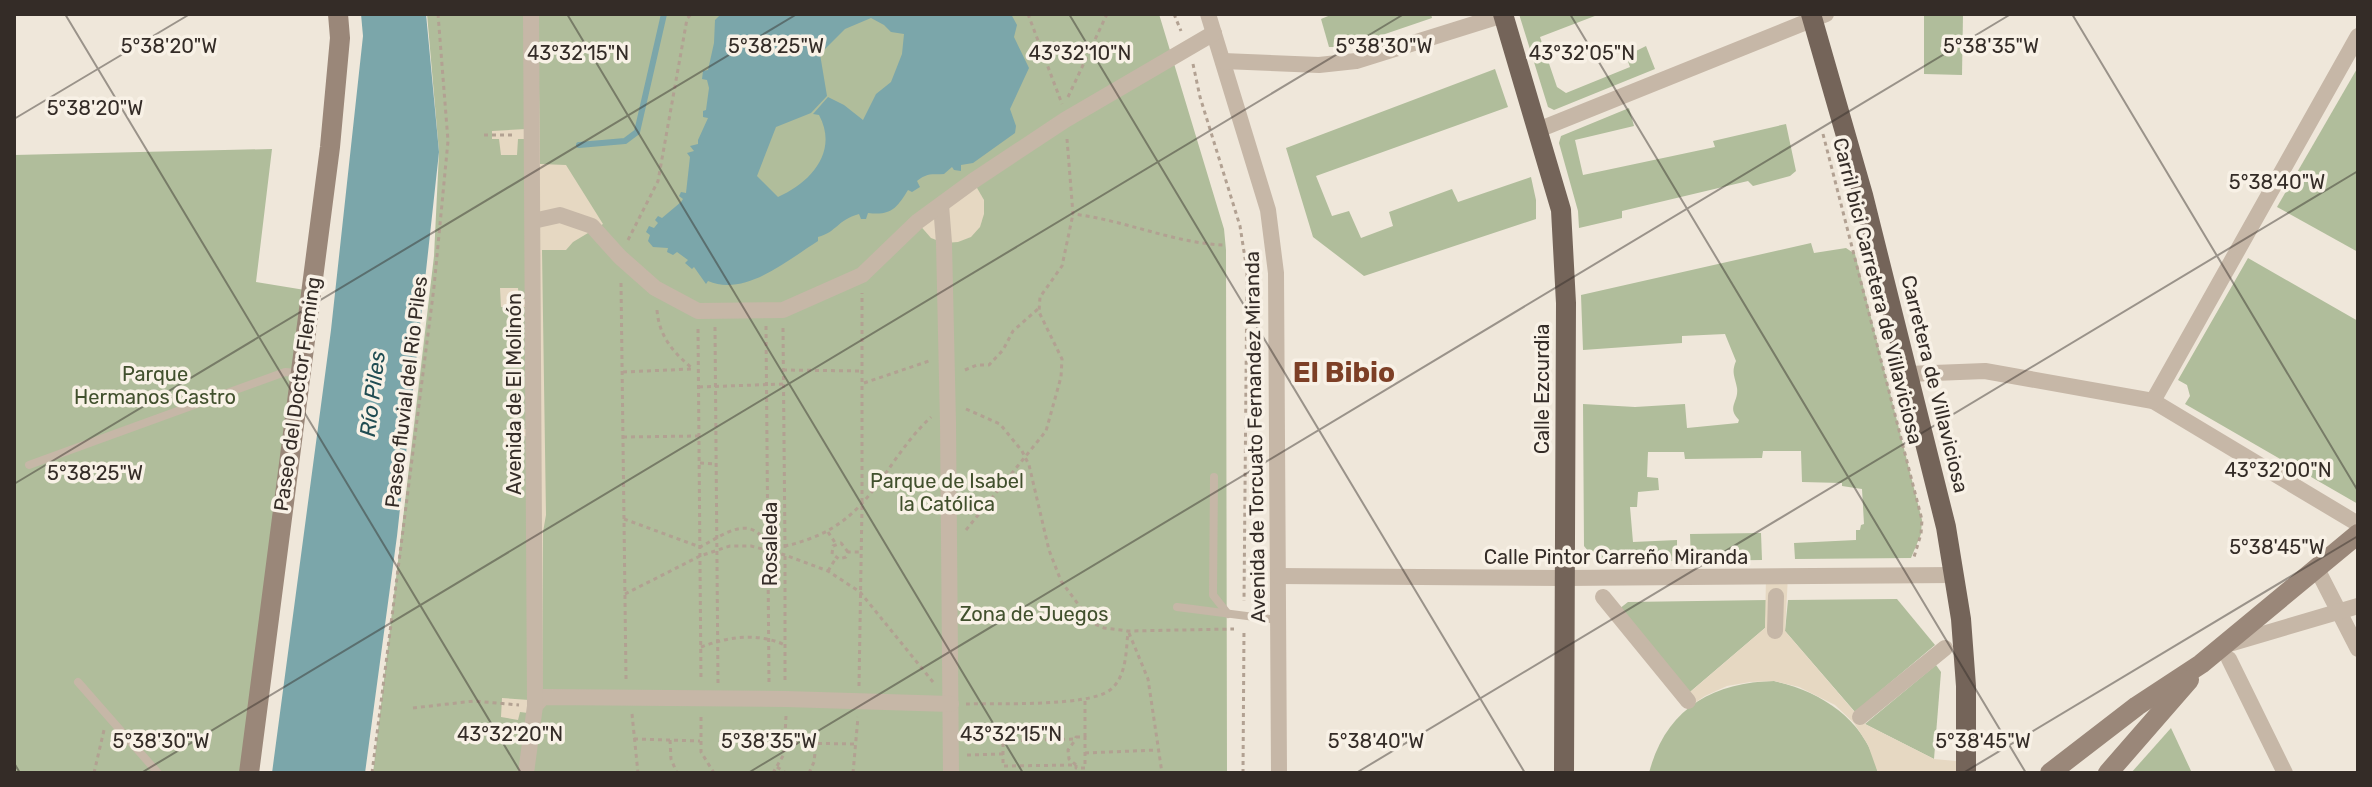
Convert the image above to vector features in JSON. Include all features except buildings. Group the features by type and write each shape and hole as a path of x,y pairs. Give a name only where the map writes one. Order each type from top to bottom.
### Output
{"main road":[{"name":"Paseo del Doctor Fleming","path":"249,773 330,147 340,38 338,14"},
{"name":"Calle Ezcurdia","path":"1503,14 1561,210 1565,287 1564,773"},
{"name":"Carretera de Villaviciosa","path":"1816,16 1908,374 1955,575 1966,686 1966,773"},
{"path":"2050,773 2137,706 2201,664 2226,652 2316,567 2358,534"},
{"path":"2108,773 2201,664"}],"street":[{"name":"Avenida de El Molinón","path":"526,773 535,706 531,14"},
{"name":"Avenida de Torcuato Fernandez Miranda","path":"1208,14 1268,210 1276,273 1279,773"},
{"path":"1223,61 1319,65 1356,61 1503,14"},
{"path":"1538,130 1816,16"},
{"path":"533,221 560,215 592,226 620,257 655,288 707,311 774,310 862,275 917,222 1064,114 1189,50 1214,33"},
{"path":"2153,401 2358,36"},
{"path":"941,205 948,401 951,773"},
{"path":"1908,374 1985,371 2153,401 2358,524"},
{"path":"2316,567 2358,649"},
{"name":"Calle Pintor Carreño Miranda","path":"1278,576 1564,578 1955,575"},
{"path":"1775,631 1776,596"},
{"path":"1603,597 1688,701"},
{"path":"2285,773 2226,652 2358,606"},
{"path":"1860,717 1945,648"},
{"path":"535,706 543,697 951,704"}],"lane":[{"path":"29,465 285,372 299,373"},
{"path":"1214,477 1213,595 1228,614"},
{"path":"1177,607 1278,620"},
{"path":"78,682 158,773"}],"path":[{"name":"Paseo fluvial del Rio Piles","path":"372,773 434,287 448,141 438,14"},
{"path":"638,773 634,719 626,697 620,257 638,215 658,181 687,19 691,14"},
{"path":"950,547 1046,431 1061,377 1062,359 1039,308 1040,297 1062,266 1073,214 1064,114 1028,14"},
{"path":"1064,114 1107,14"},
{"path":"1174,14 1189,50 1200,97 1240,226 1247,271 1243,773"},
{"name":"Carril bici Carretera de Villaviciosa","path":"1822,128 1922,520 1912,575"},
{"path":"484,135 532,135"},
{"path":"1073,214 1106,218 1200,245 1225,245"},
{"path":"853,773 858,744 862,275"},
{"path":"655,288 662,332 677,356 696,369"},
{"path":"862,384 931,361 947,360 966,369 989,365 1003,350 1013,331 1039,308"},
{"name":"Rosaleda","path":"774,310 783,370 785,548 785,645 777,699"},
{"name":"Rosaleda","path":"773,773 784,754 786,743 768,639 767,384 774,310"},
{"path":"707,311 696,369 699,387 701,647 709,699"},
{"path":"707,311 716,387 717,641 700,741 701,752 711,772"},
{"path":"622,372 696,369"},
{"path":"624,519 700,547 729,531 749,527 761,533 767,544 785,548 828,532 862,506 916,431 948,401 957,379 966,369"},
{"path":"783,370 862,371"},
{"path":"699,387 783,384"},
{"path":"948,401 1000,424 1015,440 1025,458 1042,513 1049,550 1061,581 1092,623 1128,631 1234,629"},
{"path":"623,437 699,436"},
{"path":"699,463 716,464"},
{"path":"828,532 836,544"},
{"path":"836,544 843,544 848,552"},
{"path":"836,544 832,551 836,558"},
{"path":"625,594 700,556 730,546 751,546 785,555 828,571 860,592 951,704 1085,700 1110,690 1123,672 1128,631"},
{"path":"848,552 861,552"},
{"path":"836,558 843,558 848,552"},
{"path":"828,571 836,558"},
{"path":"1128,631 1148,679 1162,773"},
{"path":"701,647 717,641 748,637 785,645"},
{"path":"1085,700 1085,768"},
{"path":"413,708 474,701 535,706"},
{"path":"94,773 104,729 112,721"},
{"path":"1076,765 1003,766 1003,741 1085,737"},
{"path":"634,739 700,741"},
{"path":"1076,739 1068,750 1069,759 1076,768 1085,768 1091,773"},
{"path":"670,740 671,759 677,773"},
{"path":"786,743 858,744"},
{"path":"809,773 816,743"},
{"path":"1085,753 1158,750"},
{"path":"951,755 1003,754"},
{"path":"777,767 786,773"}],"green space":[{"name":"Parque de Isabel la Católica","path":"427,14 1159,14 1224,229 1226,250 1227,773 373,773 434,256 439,152"},
{"path":"1333,14 1431,14 1432,18 1347,47 1329,47 1321,19"},
{"path":"1519,14 1600,14 1540,37 1557,87 1566,93 1630,67 1626,56 1646,46 1655,69 1554,110 1548,107"},
{"path":"1924,14 1963,14 1962,75 1924,74"},
{"path":"2358,67 2358,252 2277,207"},
{"path":"1495,69 1508,107 1316,176 1332,216 1349,211 1361,238 1393,226 1389,212 1452,189 1458,202 1531,177 1536,219 1364,276 1313,237 1286,148"},
{"path":"1629,108 1634,126 1575,140 1583,175 1715,147 1713,141 1786,124 1796,171 1790,176 1753,186 1748,181 1622,211 1622,218 1579,228 1578,211 1559,143 1561,136"},
{"name":"Parque Hermanos Castro","path":"272,149 256,282 311,291 249,773 14,773 14,155"},
{"path":"1811,243 1814,253 1846,248 1855,254 1922,520 1921,534 1911,558 1795,559 1794,543 1856,540 1856,530 1864,524 1862,489 1842,486 1842,483 1802,482 1801,451 1763,451 1762,458 1685,459 1684,452 1648,452 1647,477 1658,478 1659,490 1638,492 1637,507 1630,507 1633,542 1677,540 1677,561 1597,562 1584,546 1583,404 1635,407 1685,404 1687,428 1738,423 1733,411 1737,393 1736,361 1725,334 1682,336 1682,343 1583,350 1581,295"},
{"path":"2248,258 2358,321 2358,504 2185,404 2190,396 2187,385 2178,380"},
{"path":"1761,533 1762,560 1691,561 1690,534"},
{"path":"1897,599 1935,645 1855,712 1785,631 1788,600"},
{"path":"1767,600 1765,628 1690,692 1619,609 1628,602"},
{"path":"1936,665 1941,672 1934,759 1865,724"},
{"path":"1774,681 1809,693 1840,712 1864,738 1878,773 1649,773 1656,751 1667,732 1679,716 1694,704 1731,687"},
{"path":"2171,728 2192,773 2131,773"}],"shaded area":[{"path":"538,14 540,164 566,165 603,224 573,242 566,250 542,250 546,515 543,532 542,710 520,712 518,720 501,717 502,698 529,700 528,436 519,437 520,450 504,450 503,430 527,429 527,307 501,307 500,288 518,288 519,299 526,299 525,139 518,139 517,155 501,155 499,139 492,139 492,131 526,129"},
{"path":"973,181 984,200 980,227 971,237 958,242 944,243 931,238 917,222"},
{"path":"1788,576 1785,631 1865,724 1934,759 1956,761 1956,773 1878,773 1868,745 1854,723 1835,705 1799,687 1774,681 1727,686 1687,708 1690,692 1765,628 1766,577"}],"water":[{"name":"Río Piles","path":"361,14 426,14 439,152 397,536 365,773 272,773 331,330 363,36"},
{"path":"721,14 1011,14 1017,25 1014,37 1029,68 1010,109 1016,126 1015,133 973,163 961,165 961,171 952,167 944,174 921,178 917,181 920,187 912,192 908,190 897,206 888,212 868,213 866,219 861,219 859,214 846,219 766,274 737,284 722,285 708,281 706,284 694,267 692,269 685,263 688,260 677,252 673,255 667,252 668,248 653,247 646,232 649,226 654,228 658,223 655,220 658,216 662,218 681,202 681,192 686,193 690,157 687,153 694,151 690,146 698,144 708,118 703,117 703,111 706,110 709,88 707,80 702,79 703,71 708,70 714,43 715,20","holes":["871,18 891,32 904,34 902,54 891,82 876,94 863,120 828,97 813,114 819,115 826,141 818,165 801,183 778,197 757,176 776,127 811,113 827,96 820,54 845,29"]}],"waterway":[{"path":"579,145 625,141 637,132 664,14"}],"district":[{"name":"El Bibio","path":"1344,372"}],"park label":[{"name":"Zona de Juegos","path":"1034,614"}]}
